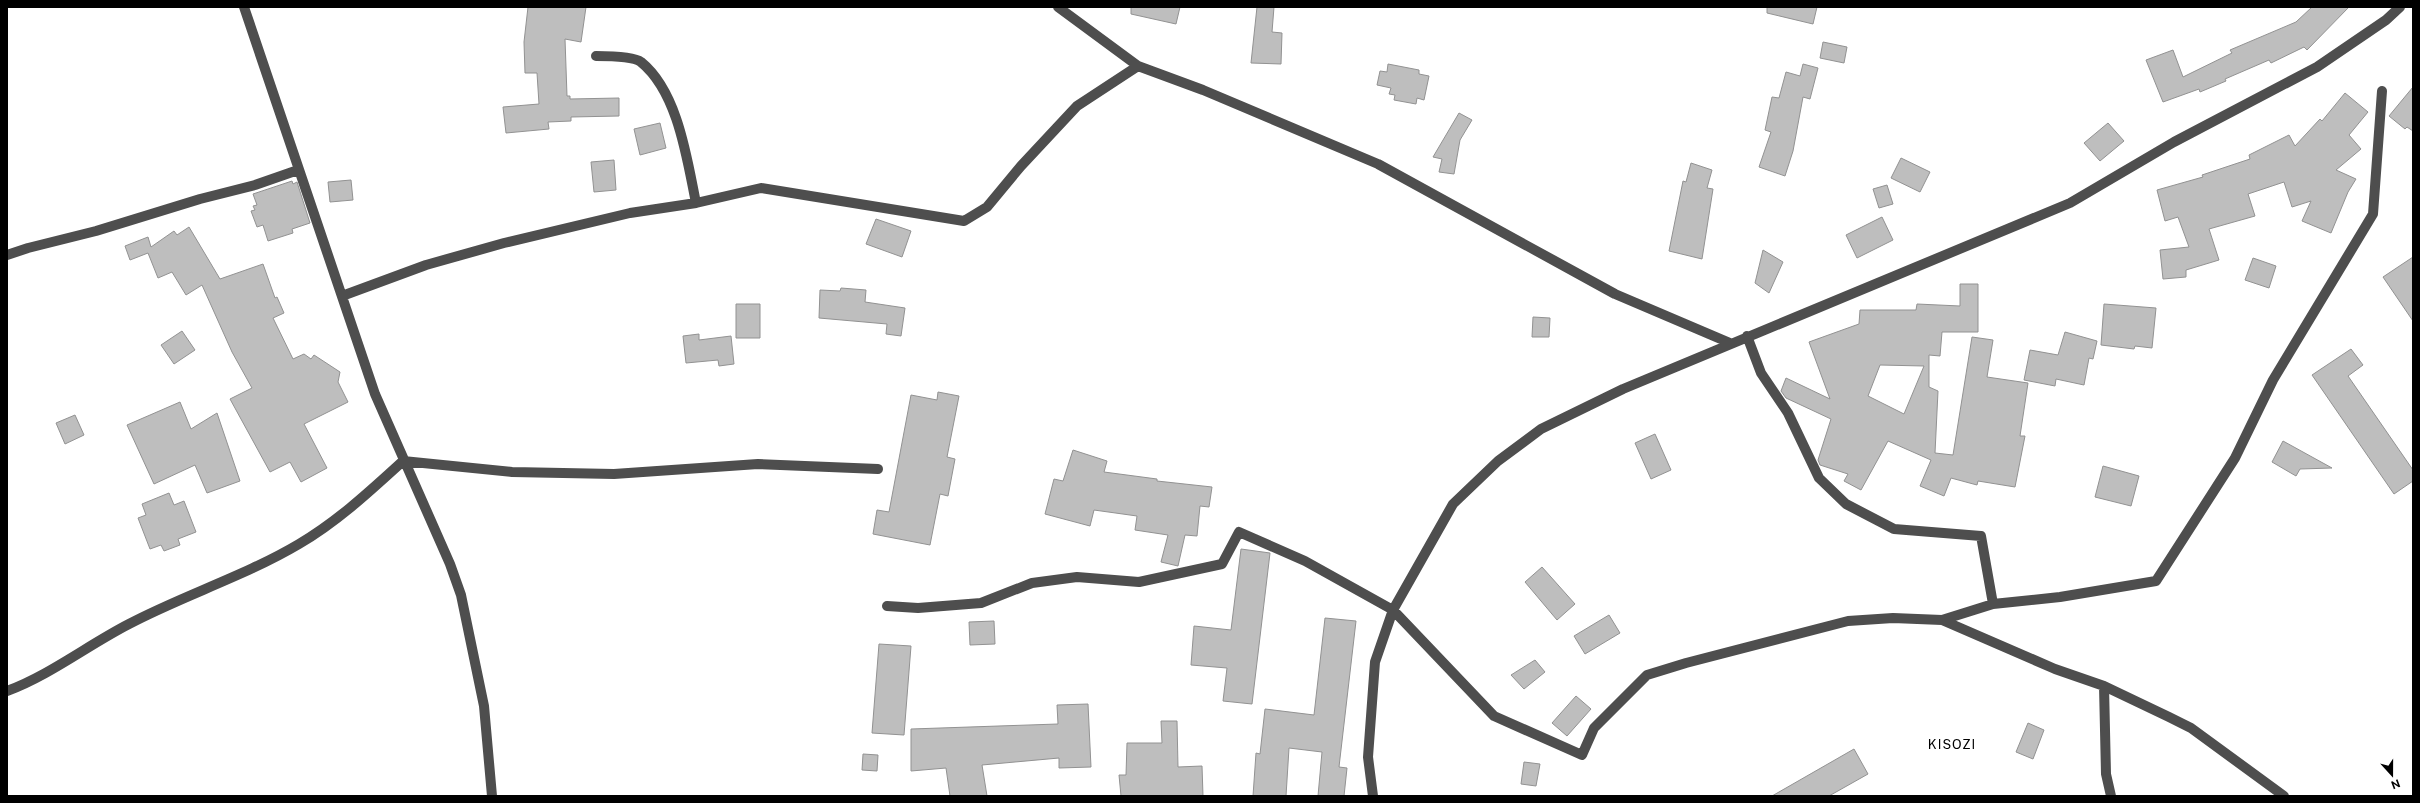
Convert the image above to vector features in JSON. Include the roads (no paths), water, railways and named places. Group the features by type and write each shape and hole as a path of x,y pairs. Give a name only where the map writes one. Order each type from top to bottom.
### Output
{"street":[{"path":"244,7 375,394 403,461 441,544 461,595 484,706 492,796"},
{"path":"1058,7 1138,66 1203,90 1378,164 1615,294 1730,343"},
{"path":"1373,796 1368,758 1375,662 1393,610 1453,504 1498,461 1541,429 1577,410 1730,343 2070,203 2174,142 2317,67 2386,20 2400,7"},
{"path":"596,56 610,55 640,61 665,91 684,150 696,203"},
{"path":"342,296 426,265 504,243 630,213 696,203 761,188 964,220 987,207 1021,166 1077,106 1138,66"},
{"path":"887,606 918,608 981,603 1032,583 1078,577 1140,582 1194,571 1222,564 1239,532 1305,561 1393,610 1494,716 1582,755 1594,728 1647,675 1686,663 1848,622 1893,618 1942,620 1992,604 2060,597 2156,581 2236,458 2273,380 2373,214 2382,91"},
{"path":"7,255 96,231 200,199 255,185 298,170"},
{"path":"1747,336 1761,373 1788,413 1820,478 1846,504 1894,529 1981,536 1992,604"},
{"path":"7,691 45,672 130,623 270,560 299,544 354,507 403,461 520,472 614,474 758,464 878,469"},
{"path":"1942,620 2055,669 2104,686 2191,728 2284,796"},
{"path":"2104,686 2106,774 2111,796"}],"district":[{"name":"KISOZI","path":"1952,744"}]}
